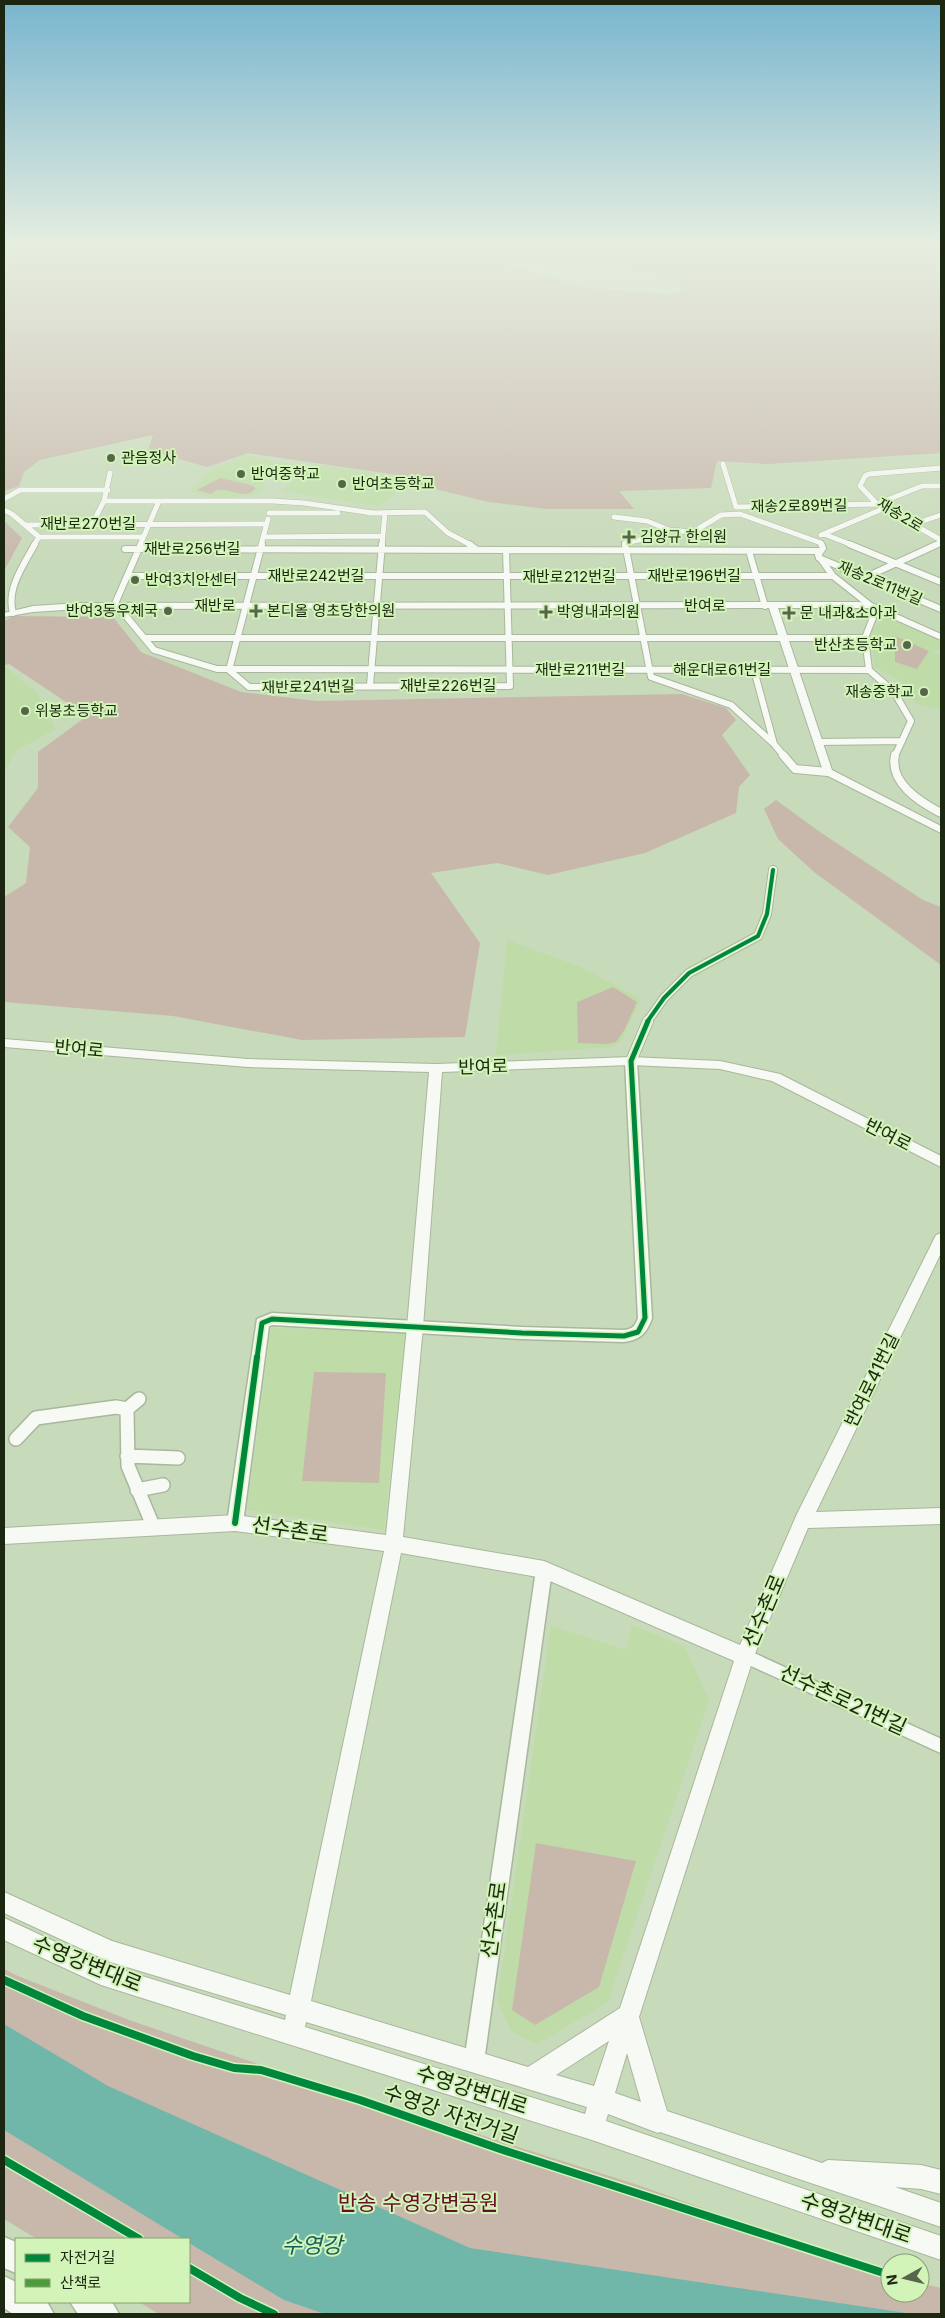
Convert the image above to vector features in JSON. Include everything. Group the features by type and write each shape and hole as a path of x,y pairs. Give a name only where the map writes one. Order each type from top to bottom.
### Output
{"highway":[{"path":"4,2251 15,2258"},
{"path":"4,2291 15,2298"},
{"path":"22,2303 39,2314"},
{"path":"87,2303 104,2314"}],"main road":[{"name":"재반로","path":"4,615 42,608 114,606 636,606"},
{"name":"반여로","path":"636,606 769,606"},
{"path":"769,606 871,606 941,637"},
{"name":"해운대로61번길","path":"769,606 784,638 828,772"},
{"path":"828,772 941,830"},
{"name":"반여로","path":"4,1043 248,1063 436,1068 631,1061 720,1065 775,1077 941,1162"},
{"path":"293,2033 394,1544 415,1327 436,1068"},
{"name":"반여로41번길","path":"803,1520 941,1240"},
{"path":"803,1520 941,1516"},
{"name":"선수촌로","path":"4,1536 235,1523 394,1544 544,1570 745,1656 803,1520"},
{"path":"592,2128 745,1656"},
{"name":"수영강변대로","path":"4,1902 110,1950 601,2100 941,2216"},
{"name":"수영강변대로","path":"4,1929 101,1974 592,2128 941,2248"},
{"path":"532,2078 628,2016"},
{"path":"628,2016 658,2121"},
{"path":"811,2172 921,2177 941,2182"}],"street":[{"name":"재송2로89번길","path":"723,464 736,507 876,504"},
{"name":"재송2로","path":"941,468 878,472 864,476 860,486 876,504 914,524 941,542"},
{"path":"86,536 104,501 108,490 110,473"},
{"path":"876,504 922,486 941,486"},
{"path":"4,499 20,490 108,490"},
{"name":"재반로270번길","path":"104,501 158,501 114,606"},
{"path":"158,501 273,501 304,503 373,513"},
{"name":"재반로256번길","path":"229,670 244,606 273,501"},
{"path":"811,539 885,508"},
{"path":"4,510 26,525 38,537 15,583 11,597 13,613"},
{"path":"269,513 425,512 451,536 471,544 478,550"},
{"name":"재반로242번길","path":"377,606 385,513"},
{"path":"614,517 647,521 669,530 693,532 721,515 740,514 820,543 823,548 820,554 833,576 871,606 874,615 865,638 869,670 892,688 904,704 911,721 893,762 900,781 927,806 941,813"},
{"path":"914,524 941,515"},
{"path":"933,518 941,522"},
{"name":"재반로270번길","path":"26,525 149,524"},
{"name":"재반로256번길","path":"149,524 266,524"},
{"name":"재반로212번길","path":"636,606 625,543 652,538 669,530"},
{"path":"824,534 941,582"},
{"path":"263,537 383,536"},
{"name":"재반로270번길","path":"38,537 143,537"},
{"path":"866,577 941,542"},
{"name":"재반로256번길","path":"125,549 260,549"},
{"name":"재반로242번길","path":"260,549 382,549"},
{"path":"382,549 506,550"},
{"name":"재반로212번길","path":"506,550 626,550"},
{"name":"재반로226번길","path":"370,685 510,686 506,550"},
{"name":"재반로196번길","path":"626,550 748,551 820,554"},
{"name":"재반로196번길","path":"748,551 769,606"},
{"name":"재송2로11번길","path":"820,554 866,577 941,609"},
{"name":"재반로256번길","path":"127,576 253,576"},
{"name":"재반로242번길","path":"253,576 380,576"},
{"path":"380,576 507,577"},
{"name":"재반로196번길","path":"631,577 833,576"},
{"name":"재반로212번길","path":"507,577 631,577"},
{"path":"114,606 125,614 154,650 217,670 229,670"},
{"name":"재반로241번길","path":"229,670 249,687 314,688 370,685 377,606"},
{"name":"재반로211번길","path":"636,606 651,677 731,705 774,744 795,770 828,772"},
{"path":"144,638 509,638"},
{"name":"재반로211번길","path":"509,638 643,638"},
{"name":"해운대로61번길","path":"643,638 865,638"},
{"name":"재반로241번길","path":"229,670 372,670"},
{"name":"재반로226번길","path":"372,670 510,670"},
{"name":"재반로211번길","path":"510,670 649,670"},
{"name":"해운대로61번길","path":"649,670 869,670"},
{"path":"754,670 774,744"},
{"path":"818,742 902,742"},
{"path":"235,1523 262,1323 272,1319 624,1336 635,1335 641,1330 645,1318 631,1061 644,1024 670,989 692,970 720,955 742,947 758,936 765,920 773,870"},
{"path":"126,1409 139,1399"},
{"path":"16,1438 36,1418 116,1406 126,1409"},
{"path":"126,1409 128,1466 154,1528"},
{"path":"127,1456 178,1458"},
{"path":"137,1490 163,1485"},
{"name":"선수촌로","path":"474,2062 544,1570"},
{"name":"선수촌로21번길","path":"745,1656 941,1746"}],"shaded area":[{"name":"반여중학교","path":"247,455 288,464 264,479 263,491 254,495 216,499 190,491 215,468"},
{"name":"반여초등학교","path":"314,464 394,476 395,495 378,506 281,491"},
{"path":"149,577 186,577 183,589 145,589"},
{"name":"반산초등학교","path":"886,617 941,640 941,649 932,653 941,656 941,710 916,704 899,680 874,667 872,629"},
{"name":"위봉초등학교","path":"6,667 36,692 56,729 17,750 4,771 4,668"},
{"path":"507,940 581,967 641,999 621,1042 613,1047 496,1055"},
{"path":"271,1328 406,1332 384,1530 247,1510"},
{"path":"632,1625 684,1646 709,1700 608,2002 537,2044 512,2032 497,2001 551,1626 627,1650"}],"green space":[{"path":"4,354 941,354 941,453 768,464 717,461 711,488 619,491 634,509 547,509 489,502 435,489 399,487 397,475 248,453 207,467 148,450 153,435 40,460 24,472 19,486 4,491"},
{"path":"220,478 251,485 256,488 247,494 217,490 211,494 197,490"},
{"path":"4,521 22,538 4,571"},
{"path":"13,616 113,617 141,652 241,692 317,701 682,694 726,708 736,720 722,735 750,775 739,787 736,813 645,853 548,875 497,863 431,873 480,943 465,1037 302,1040 173,1016 4,1002 4,897 26,883 30,847 8,827 38,788 38,752 87,716 9,664 4,665 4,621"},
{"path":"895,636 929,651 917,669 895,662"},
{"path":"776,800 820,832 923,900 941,907 941,965 814,872 778,839 764,809"},
{"path":"613,987 637,1002 625,1029 616,1042 608,1044 578,1043 577,1002"},
{"path":"314,1372 386,1373 379,1483 302,1481"},
{"path":"536,1843 636,1861 599,1987 535,2025 512,2010"},
{"name":"반송 수영강변공원","path":"4,1969 129,2020 258,2064 641,2186 880,2272 880,2303 930,2303 930,2285 941,2288 941,2314 159,2314 141,2303 190,2303 190,2238 35,2238 4,2219"}],"water":[{"name":"수영강","path":"4,2024 108,2086 470,2248 913,2314 325,2314 284,2300 190,2244 190,2238 181,2238 4,2130"}],"cycle path":[{"path":"235,1523 262,1323 272,1319 522,1333 624,1336 633,1335 640,1329 645,1318 631,1061 644,1027 653,1012 676,985 704,963 745,945 758,936 767,914 773,870"},
{"name":"수영강 자전거길","path":"4,1980 83,2016 193,2056 234,2068 261,2070 360,2100 500,2149 880,2272"},
{"path":"4,2160 137,2238"},
{"path":"190,2269 240,2298 274,2314"}],"place":[{"name":"관음정사","path":"111,458"},
{"name":"반여중학교","path":"241,474"},
{"name":"반여초등학교","path":"342,484"},
{"name":"김양규 한의원","path":"629,537"},
{"name":"반여3치안센터","path":"135,580"},
{"name":"반여3동우체국","path":"168,611"},
{"name":"본디올 영초당한의원","path":"256,611"},
{"name":"박영내과의원","path":"546,612"},
{"name":"문 내과&소아과","path":"789,613"},
{"name":"반산초등학교","path":"907,645"},
{"name":"재송중학교","path":"924,692"},
{"name":"위봉초등학교","path":"25,711"}]}
